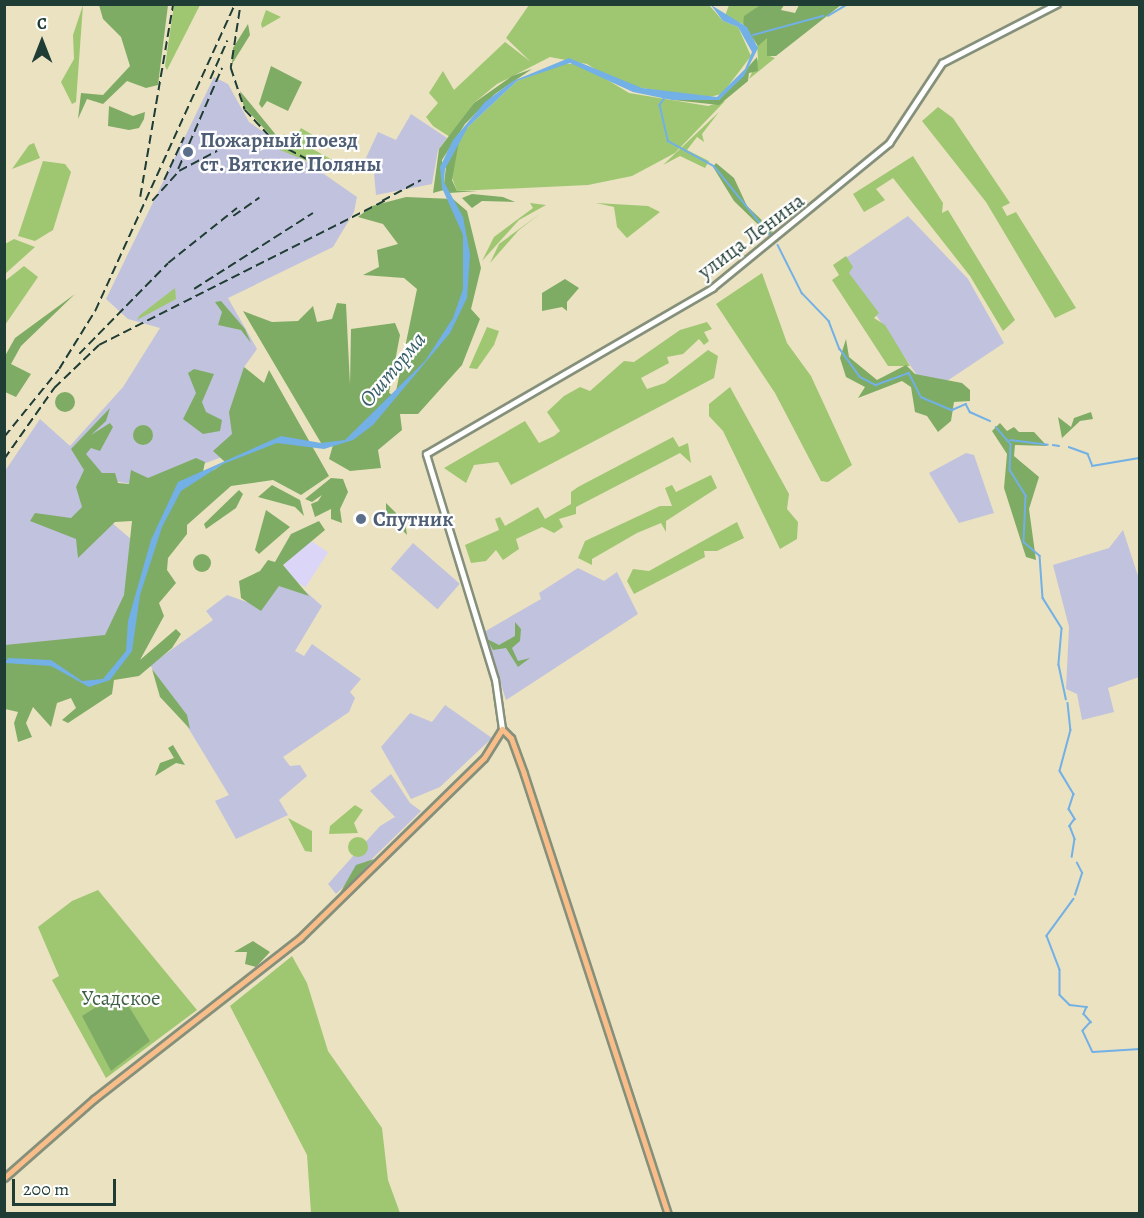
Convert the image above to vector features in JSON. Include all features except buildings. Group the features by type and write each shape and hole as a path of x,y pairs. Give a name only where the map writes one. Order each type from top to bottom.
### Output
{"main road":[{"path":"4,1178 94,1099 300,938 489,753 502,729 514,747 668,1214"}],"street":[{"name":"улица Ленина","path":"502,729 495,680 426,454 712,288 890,143 942,63 1057,4"}],"shaded area":[{"path":"214,77 228,84 249,122 357,197 354,212 333,247 228,298 257,349 244,367 242,429 227,455 145,486 100,479 97,510 132,540 128,597 106,638 5,649 5,471 40,419 70,446 123,387 160,328 128,319 106,299"},
{"path":"411,114 447,138 438,150 432,184 376,195 374,173 365,160 378,132 396,140"},
{"path":"908,216 968,279 1004,343 929,393 840,262"},
{"path":"966,453 974,455 994,513 959,523 929,473"},
{"path":"1123,530 1139,579 1139,677 1108,688 1114,712 1082,720 1077,694 1066,689 1069,627 1053,565 1109,548"},
{"path":"303,536 328,552 305,588 280,571"},
{"path":"413,543 460,584 437,609 391,569"},
{"path":"578,568 604,581 617,572 638,614 506,700 484,632 541,599 539,593"},
{"path":"287,575 322,606 295,651 304,656 312,644 361,679 350,692 355,698 349,712 283,757 290,766 300,765 307,776 279,800 288,815 236,839 215,801 229,795 150,665 213,620 206,611 227,595 247,602"},
{"path":"445,705 492,738 440,787 411,799 381,747 410,713 432,722"},
{"path":"391,774 410,803 421,811 336,894 328,884 380,826 395,817 370,791"}],"green space":[{"path":"83,5 76,102 72,104 61,82 74,59 73,35"},
{"path":"99,5 168,5 158,85 146,88 127,81 103,104 87,99 78,119 81,93 103,95 130,66 121,37 103,19"},
{"path":"174,5 200,5 167,70 165,66"},
{"path":"529,5 709,5 723,21 738,27 751,56 722,94 705,98 614,81 587,64 550,57 497,84 474,103 450,137 433,126 426,117 438,103 429,93 443,71 454,90 505,42 531,62 506,38"},
{"path":"729,5 760,5 745,16 743,24 725,16"},
{"path":"760,5 784,5 781,10 795,13 799,5 841,5 776,56 767,56 767,38 758,46 743,24 744,16"},
{"path":"266,10 281,17 262,28 261,24"},
{"path":"248,24 250,35 232,64 233,48"},
{"path":"768,36 767,55 775,58 749,79 758,59 757,44"},
{"path":"757,57 758,71 749,73 748,81 719,105 673,100 719,100"},
{"path":"563,64 581,64 629,93 708,106 725,101 675,153 632,176 588,185 457,191 451,175 460,136 517,81"},
{"path":"271,66 302,82 288,111 267,101 262,108 259,104"},
{"path":"532,69 495,94 465,124 442,160 444,190 433,193 439,149 474,103 512,76"},
{"path":"240,91 276,135 275,140 244,107"},
{"path":"109,106 133,116 145,112 144,119 139,128 129,130 108,126"},
{"path":"938,107 953,118 1010,203 1002,207 1007,216 1016,212 1076,308 1055,318 986,202 922,121"},
{"path":"719,112 702,134 704,142 697,137 687,150 709,161 705,168 680,156 663,165"},
{"path":"301,128 316,137 309,147 336,162 336,173 280,150 283,134 295,139"},
{"path":"460,136 452,180 457,191 478,191 449,193 444,184 447,158"},
{"path":"34,143 40,158 12,169 29,145"},
{"path":"913,156 943,203 942,213 948,210 1015,320 1003,331 970,276 893,178 876,189 885,200 864,212 853,194"},
{"path":"43,161 65,164 71,172 53,230 35,241 18,236"},
{"path":"716,163 734,178 747,206 773,231 771,237 734,201 713,167"},
{"path":"472,194 503,197 515,202 482,201 472,208 462,198"},
{"path":"406,197 453,199 467,211 481,268 471,309 480,319 462,365 418,414 400,414 402,430 378,450 381,468 350,471 329,459 333,445 321,443 243,311 272,322 298,321 313,306 317,322 332,319 337,303 346,304 350,385 351,329 395,323 400,335 389,393 395,396 417,289 404,278 363,275 379,267 377,250 398,244 383,224 358,217 372,206"},
{"path":"530,203 546,205 519,220 482,261 494,237 533,208"},
{"path":"596,203 648,206 660,212 627,238 617,227 614,207"},
{"path":"541,213 519,230 490,263 499,244"},
{"path":"14,239 35,247 5,274 5,244"},
{"path":"846,256 853,267 849,273 879,313 874,318 885,325 910,366 888,366 832,280 839,275 833,265"},
{"path":"24,266 38,277 5,325 5,281"},
{"path":"762,273 787,343 811,376 852,465 828,482 821,481 775,393 716,304"},
{"path":"565,279 579,288 567,302 567,311 562,307 542,311 542,293"},
{"path":"175,288 176,299 137,320 140,315"},
{"path":"75,294 21,346 11,364 31,374 16,397 5,392 5,356 15,338"},
{"path":"221,301 245,329 251,343 241,330 218,325 222,312 215,302"},
{"path":"707,322 712,329 704,332 709,341 704,345 699,339 683,354 667,357 669,363 641,378 647,389 665,383 708,350 718,356 714,378 511,485 498,462 474,465 466,483 444,468 525,421 539,443 554,436 560,431 547,412 564,396 580,387 590,391 624,361 634,362 680,330"},
{"path":"487,327 499,331 494,345 477,369 469,368"},
{"path":"846,339 849,357 877,380 906,365 915,374 962,383 970,390 970,401 954,402 951,421 938,432 927,416 915,412 911,387 902,381 858,398 865,387 846,377 840,358"},
{"path":"244,367 264,383 269,370 329,476 301,495 273,480 231,486 187,525 187,534 168,558 167,570 176,583 159,603 164,616 140,660 176,629 181,634 172,648 139,676 114,680 112,694 68,723 62,720 76,708 71,698 57,703 51,727 33,707 26,723 32,737 18,742 14,723 18,712 5,709 5,645 105,635 124,595 132,521 115,522 78,558 76,539 30,521 35,513 71,518 82,507 76,487 84,470 71,449 110,408 106,421 91,435 110,423 113,427 100,451 91,448 86,454 102,473 115,473 118,483 129,484 131,470 148,478 196,458 205,462 203,472 214,470 225,462 213,451 232,434 229,412"},
{"path":"194,369 214,374 202,402 206,412 222,420 220,431 203,434 183,419 196,393 188,373"},
{"path":"730,387 789,494 787,509 798,522 797,539 780,549 723,431 709,416 709,404"},
{"path":"65,392 72,395 75,402 72,409 65,412 58,409 55,402 58,395"},
{"path":"1091,412 1093,419 1080,421 1062,438 1058,417 1071,427 1074,418"},
{"path":"1000,423 1007,431 1014,427 1019,432 1034,432 1047,446 1015,445 1014,456 1039,477 1029,509 1036,560 1026,557 1004,488 1007,454 992,431"},
{"path":"143,425 150,428 153,435 150,442 143,445 136,442 133,435 136,428"},
{"path":"673,437 679,447 688,443 691,463 680,453 576,507 576,514 559,519 563,527 554,533 542,527 516,539 519,549 503,560 496,550 486,561 471,563 465,545 499,530 495,519 500,517 505,526 538,507 545,519 571,504 571,492 578,487"},
{"path":"711,475 717,488 666,521 666,532 661,523 637,533 592,559 592,565 578,558 585,541 660,506 672,506 665,488 672,485 676,492"},
{"path":"331,478 343,479 348,492 340,509 342,523 331,519 331,509 315,517 311,504 318,501 322,495 312,502 305,499"},
{"path":"272,485 300,500 304,516 295,507 258,497"},
{"path":"239,490 243,494 236,508 206,529 204,524"},
{"path":"386,503 405,522 407,535 386,513"},
{"path":"266,510 290,527 259,554 255,550"},
{"path":"319,521 325,530 283,565 309,596 279,586 261,611 241,598 239,581 260,571 268,560 275,562 291,534"},
{"path":"737,522 744,538 717,551 704,551 705,557 634,594 627,581 633,569 649,571"},
{"path":"202,554 208,557 211,563 208,569 202,572 196,569 193,563 196,557"},
{"path":"515,622 521,629 520,641 512,648 518,661 530,658 518,667 506,648 493,650 487,639 499,645 515,636"},
{"path":"152,669 187,715 190,729 160,697"},
{"path":"173,745 185,765 176,763 155,776 160,763 174,758 168,748"},
{"path":"355,805 363,810 354,823 358,833 329,834 330,826"},
{"path":"288,818 312,831 312,852 305,851"},
{"path":"358,837 365,840 368,847 365,854 358,857 351,854 348,847 351,840"},
{"path":"374,859 342,892 340,893 356,865"},
{"name":"Усадское","path":"98,890 197,1010 106,1078 52,980 59,976 38,927 72,901"},
{"path":"253,941 270,952 256,967 245,964 247,952 234,952"},
{"path":"292,956 307,983 328,1051 382,1128 388,1180 400,1213 311,1213 307,1155 230,1006"},
{"path":"120,992 150,1041 111,1071 82,1016"}],"water":[{"path":"711,5 747,27 758,48 744,76 719,100 672,100 633,92 570,63 517,81 468,127 445,169 444,182 463,217 470,254 467,298 450,333 373,425 353,440 324,449 277,443 223,464 181,491 162,527 140,595 132,651 110,680 89,687 51,666 5,663 8,658 51,660 82,681 103,679 126,651 128,621 151,540 178,482 281,436 321,443 345,440 425,361 453,318 463,289 463,235 442,188 440,167 453,140 485,102 513,81 569,58 642,88 717,97 745,69 752,52 738,27 723,21"}],"waterway":[{"path":"828,16 848,4"},
{"path":"753,35 823,16"},
{"path":"665,98 660,105 668,141 714,166 770,235"},
{"path":"778,245 802,293 829,321 840,349 860,377 876,385 909,373 921,397 952,410 966,404 970,412 990,421"},
{"path":"996,427 1011,444 1010,470 1026,496 1024,542 1040,556 1043,598 1062,629 1059,665 1066,699"},
{"path":"1010,440 1048,445"},
{"path":"1053,445 1059,446"},
{"path":"1069,447 1088,454 1092,464"},
{"path":"1092,466 1140,458"},
{"path":"1068,703 1071,730 1060,771 1074,794 1069,809 1075,819 1070,826 1075,839 1072,857"},
{"path":"1075,895 1082,873 1077,863"},
{"path":"1074,899 1047,936 1060,970 1060,995 1070,1005 1087,1007 1084,1014 1091,1022 1083,1031 1093,1052 1140,1049"}],"railway":[{"path":"140,197 173,4"},
{"path":"4,437 59,369 95,311 235,4"},
{"path":"240,10 231,68 245,110 276,143 330,171"},
{"path":"210,79 227,41"},
{"path":"178,169 222,68"},
{"path":"164,180 184,137"},
{"path":"152,201 179,171 217,151"},
{"path":"382,201 421,180"},
{"path":"233,216 259,198"},
{"path":"4,459 54,388 99,345 388,199"},
{"path":"79,354 168,263 237,208"},
{"path":"194,289 313,213"}],"place":[{"name":"Пожарный поезд ст. Вятские Поляны","path":"188,152"},
{"name":"Спутник","path":"361,519"}],"water label":[{"name":"Ошторма","path":"393,370"}]}
